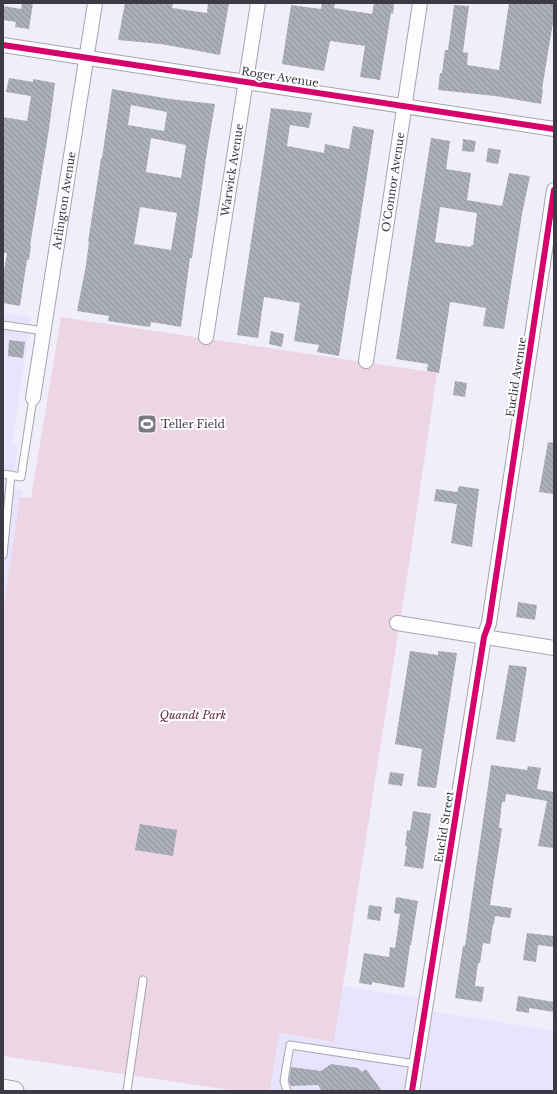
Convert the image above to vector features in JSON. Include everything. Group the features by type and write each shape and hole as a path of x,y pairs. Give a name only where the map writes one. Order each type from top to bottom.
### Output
{"main road":[{"path":"3,1089 14,1091"}],"street":[{"name":"Arlington Avenue","path":"33,398 95,3"},
{"name":"Warwick Avenue","path":"206,337 258,3"},
{"name":"O'Connor Avenue","path":"366,361 420,3"},
{"name":"Roger Avenue","path":"3,45 554,129"},
{"name":"Euclid Avenue","path":"497,567 554,190"},
{"name":"Euclid Street","path":"412,1091 484,637 489,623 497,567"},
{"path":"393,623 554,648"}],"lane":[{"path":"3,324 44,331"},
{"path":"3,556 7,474 21,477 33,398"},
{"path":"127,1091 143,980"},
{"path":"287,1091 284,1081 290,1045 416,1064"}],"shaded area":[{"path":"3,313 31,317 12,444 18,446 13,489 22,490 3,611"},
{"path":"342,986 426,999 425,1010 554,1031 554,1091 270,1091 279,1033 333,1042"}],"green space":[{"name":"Quandt Park","path":"61,317 437,373 411,551 334,1042 279,1033 270,1091 236,1091 3,1056 3,611 20,497 31,498"}],"building":[{"path":"22,3 33,3 29,29 15,27 16,22 3,20 3,6 21,9"},
{"path":"125,3 173,3 172,8 207,13 208,3 229,3 220,55 161,44 118,40"},
{"path":"322,3 335,3 334,8 372,14 374,3 394,3 380,80 360,77 365,46 330,41 324,71 282,64 291,5 321,9"},
{"path":"509,3 554,3 554,16 542,89 541,104 495,96 438,90 445,50 448,50 454,5 469,6 463,52 468,53 467,65 499,70"},
{"path":"9,78 33,82 33,79 55,83 29,260 27,260 20,306 3,303 3,276 7,253 3,253 3,117 27,121 31,96 6,92"},
{"path":"112,89 170,99 215,104 192,258 190,258 181,327 151,322 150,327 108,321 109,316 77,311 86,265 88,242","holes":["131,105 167,112 164,131 128,125","151,138 186,145 181,178 146,172","140,207 177,213 171,250 134,244"]},
{"path":"271,108 312,113 309,128 290,125 287,146 324,153 325,144 349,149 353,126 374,130 339,356 317,352 319,345 294,341 300,303 264,297 258,338 237,335"},
{"path":"431,138 450,141 446,169 471,173 467,200 502,206 509,173 530,176 522,214 504,329 483,326 486,308 451,302 439,373 427,371 428,364 396,359","holes":["440,207 477,213 473,245 471,245 471,247 435,242"]},
{"path":"463,139 476,141 474,152 462,151"},
{"path":"488,148 501,150 498,164 486,162"},
{"path":"271,331 284,334 282,347 269,344"},
{"path":"9,340 25,342 23,358 8,356"},
{"path":"455,381 467,383 465,397 453,395"},
{"path":"548,442 554,443 554,494 539,492"},
{"path":"459,486 479,489 472,547 451,543 457,504 434,501 436,489 457,492"},
{"path":"518,602 537,605 535,620 516,617"},
{"path":"410,651 438,655 438,651 457,653 436,788 417,786 422,749 395,744"},
{"path":"509,665 527,667 515,742 496,739"},
{"path":"491,765 527,770 528,766 541,768 537,789 554,792 554,848 538,846 547,801 506,794 505,802 502,802 499,828 502,828 490,905 512,908 510,918 495,916 490,944 483,943 480,963 478,963 475,986 484,987 482,1002 455,998 463,946 465,946"},
{"path":"390,772 404,774 402,786 388,784"},
{"path":"413,811 431,814 423,869 404,866 407,846 405,846 407,830 410,831"},
{"path":"140,824 177,830 173,856 135,850"},
{"path":"396,897 418,901 404,988 372,982 372,985 359,983 364,953 389,957 390,947 395,948 400,914 394,913"},
{"path":"369,905 382,907 380,921 367,919"},
{"path":"527,933 554,936 554,947 538,945 536,962 523,960"},
{"path":"518,996 554,1002 554,1012 529,1008 529,1013 516,1011"},
{"path":"331,1064 358,1068 362,1072 366,1069 382,1091 322,1091 318,1085 291,1086 289,1081 291,1067 321,1071"}],"cycle path":[{"path":"3,45 554,129"},
{"path":"412,1091 484,637 489,623 554,190"}],"place":[{"name":"Teller Field","path":"147,424"}]}
